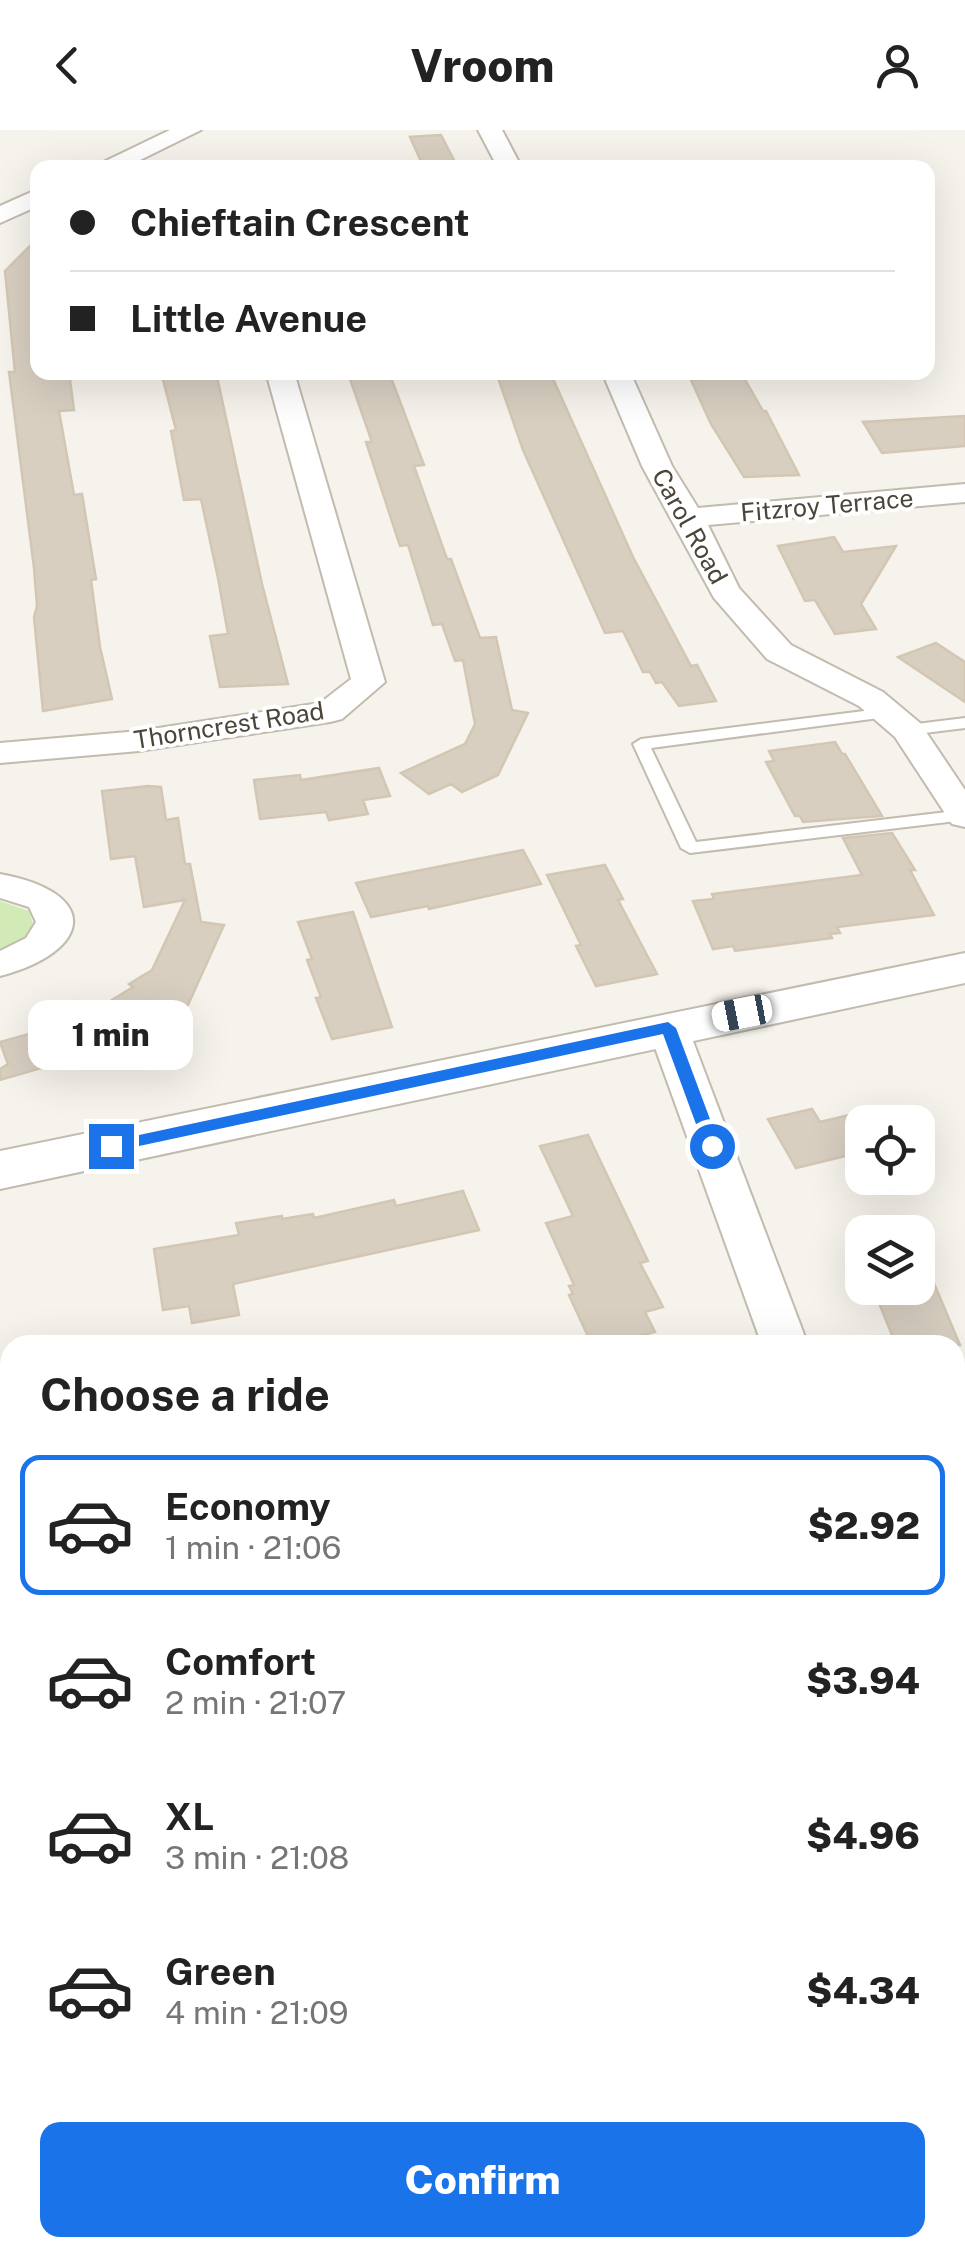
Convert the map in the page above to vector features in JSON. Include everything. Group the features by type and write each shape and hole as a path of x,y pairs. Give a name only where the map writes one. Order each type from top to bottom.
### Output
{"street":[{"path":"121,160 189,130"},
{"path":"490,130 506,160"},
{"path":"143,150 178,160"},
{"path":"0,190 30,198"},
{"path":"0,216 30,199"},
{"name":"Thorncrest Road","path":"0,753 139,742 330,712 368,682 282,380"},
{"name":"Carol Road","path":"619,380 657,466 689,518 725,591 780,652 871,699 898,722 965,815"},
{"name":"Fitzroy Terrace","path":"689,518 965,493"},
{"path":"0,886 38,893 50,902 56,914 56,928 34,952 0,964"},
{"path":"0,1170 965,968"},
{"path":"668,1028 781,1335"}],"lane":[{"path":"965,723 898,722 641,744 690,848 965,815"}],"green space":[{"path":"0,901 29,911 34,927 21,942 0,950"}],"building":[{"path":"441,135 454,160 420,160 410,137"},
{"path":"30,246 30,380 70,380 74,410 59,411 74,495 82,494 96,579 91,580 100,647 112,699 43,711 34,617 34,568 9,372 15,372 5,271"},
{"path":"163,380 218,380 288,684 220,687 210,636 228,634 201,499 184,500 171,431 176,430"},
{"path":"350,380 392,380 424,465 414,466 447,559 451,559 480,638 496,637 512,710 528,713 498,775 462,792 451,784 429,794 401,773 465,744 475,724 463,660 455,661 442,624 433,625 408,545 400,546 366,442 372,442"},
{"path":"499,380 554,380 633,557 691,666 697,665 716,701 679,706 662,682 656,683 650,672 643,672 623,631 605,633 523,450"},
{"path":"691,380 745,380 799,475 744,477 711,424"},
{"path":"965,416 965,446 882,453 863,422"},
{"path":"834,537 843,552 896,546 861,604 876,629 835,634 815,600 805,601 778,546"},
{"path":"936,643 965,662 965,702 898,657"},
{"path":"835,742 882,816 803,822 795,816 766,762 774,761 769,751"},
{"path":"379,768 390,796 363,800 368,814 329,820 326,812 260,819 254,780 300,775 301,780"},
{"path":"161,787 166,820 178,818 185,864 190,864 201,922 224,925 188,1005 127,1043 0,1080 0,1069 8,1064 0,1042 33,1033 39,1045 133,987 129,984 152,970 185,900 144,907 135,856 111,859 102,791"},
{"path":"892,833 915,870 910,870 934,915 837,927 840,933 830,934 832,938 735,951 733,946 713,949 693,901 714,899 712,894 862,875 843,838"},
{"path":"523,850 541,884 429,909 428,906 371,917 356,883"},
{"path":"605,865 623,899 618,900 657,974 596,986 547,875"},
{"path":"353,912 392,1027 332,1039 316,998 321,997 298,922"},
{"path":"812,1109 820,1122 845,1116 845,1156 796,1168 768,1119"},
{"path":"588,1135 648,1261 640,1263 663,1307 645,1312 655,1332 587,1335 569,1295 573,1294 569,1286 574,1285 546,1223 573,1216 540,1146"},
{"path":"463,1191 479,1230 233,1284 239,1315 192,1323 189,1306 163,1310 154,1249 239,1235 236,1223 313,1214 314,1218 394,1200 396,1206"},
{"path":"935,1286 956,1335 892,1335 880,1305 935,1305"}],"route":[{"path":"111,1146 668,1028 712,1146"}]}
